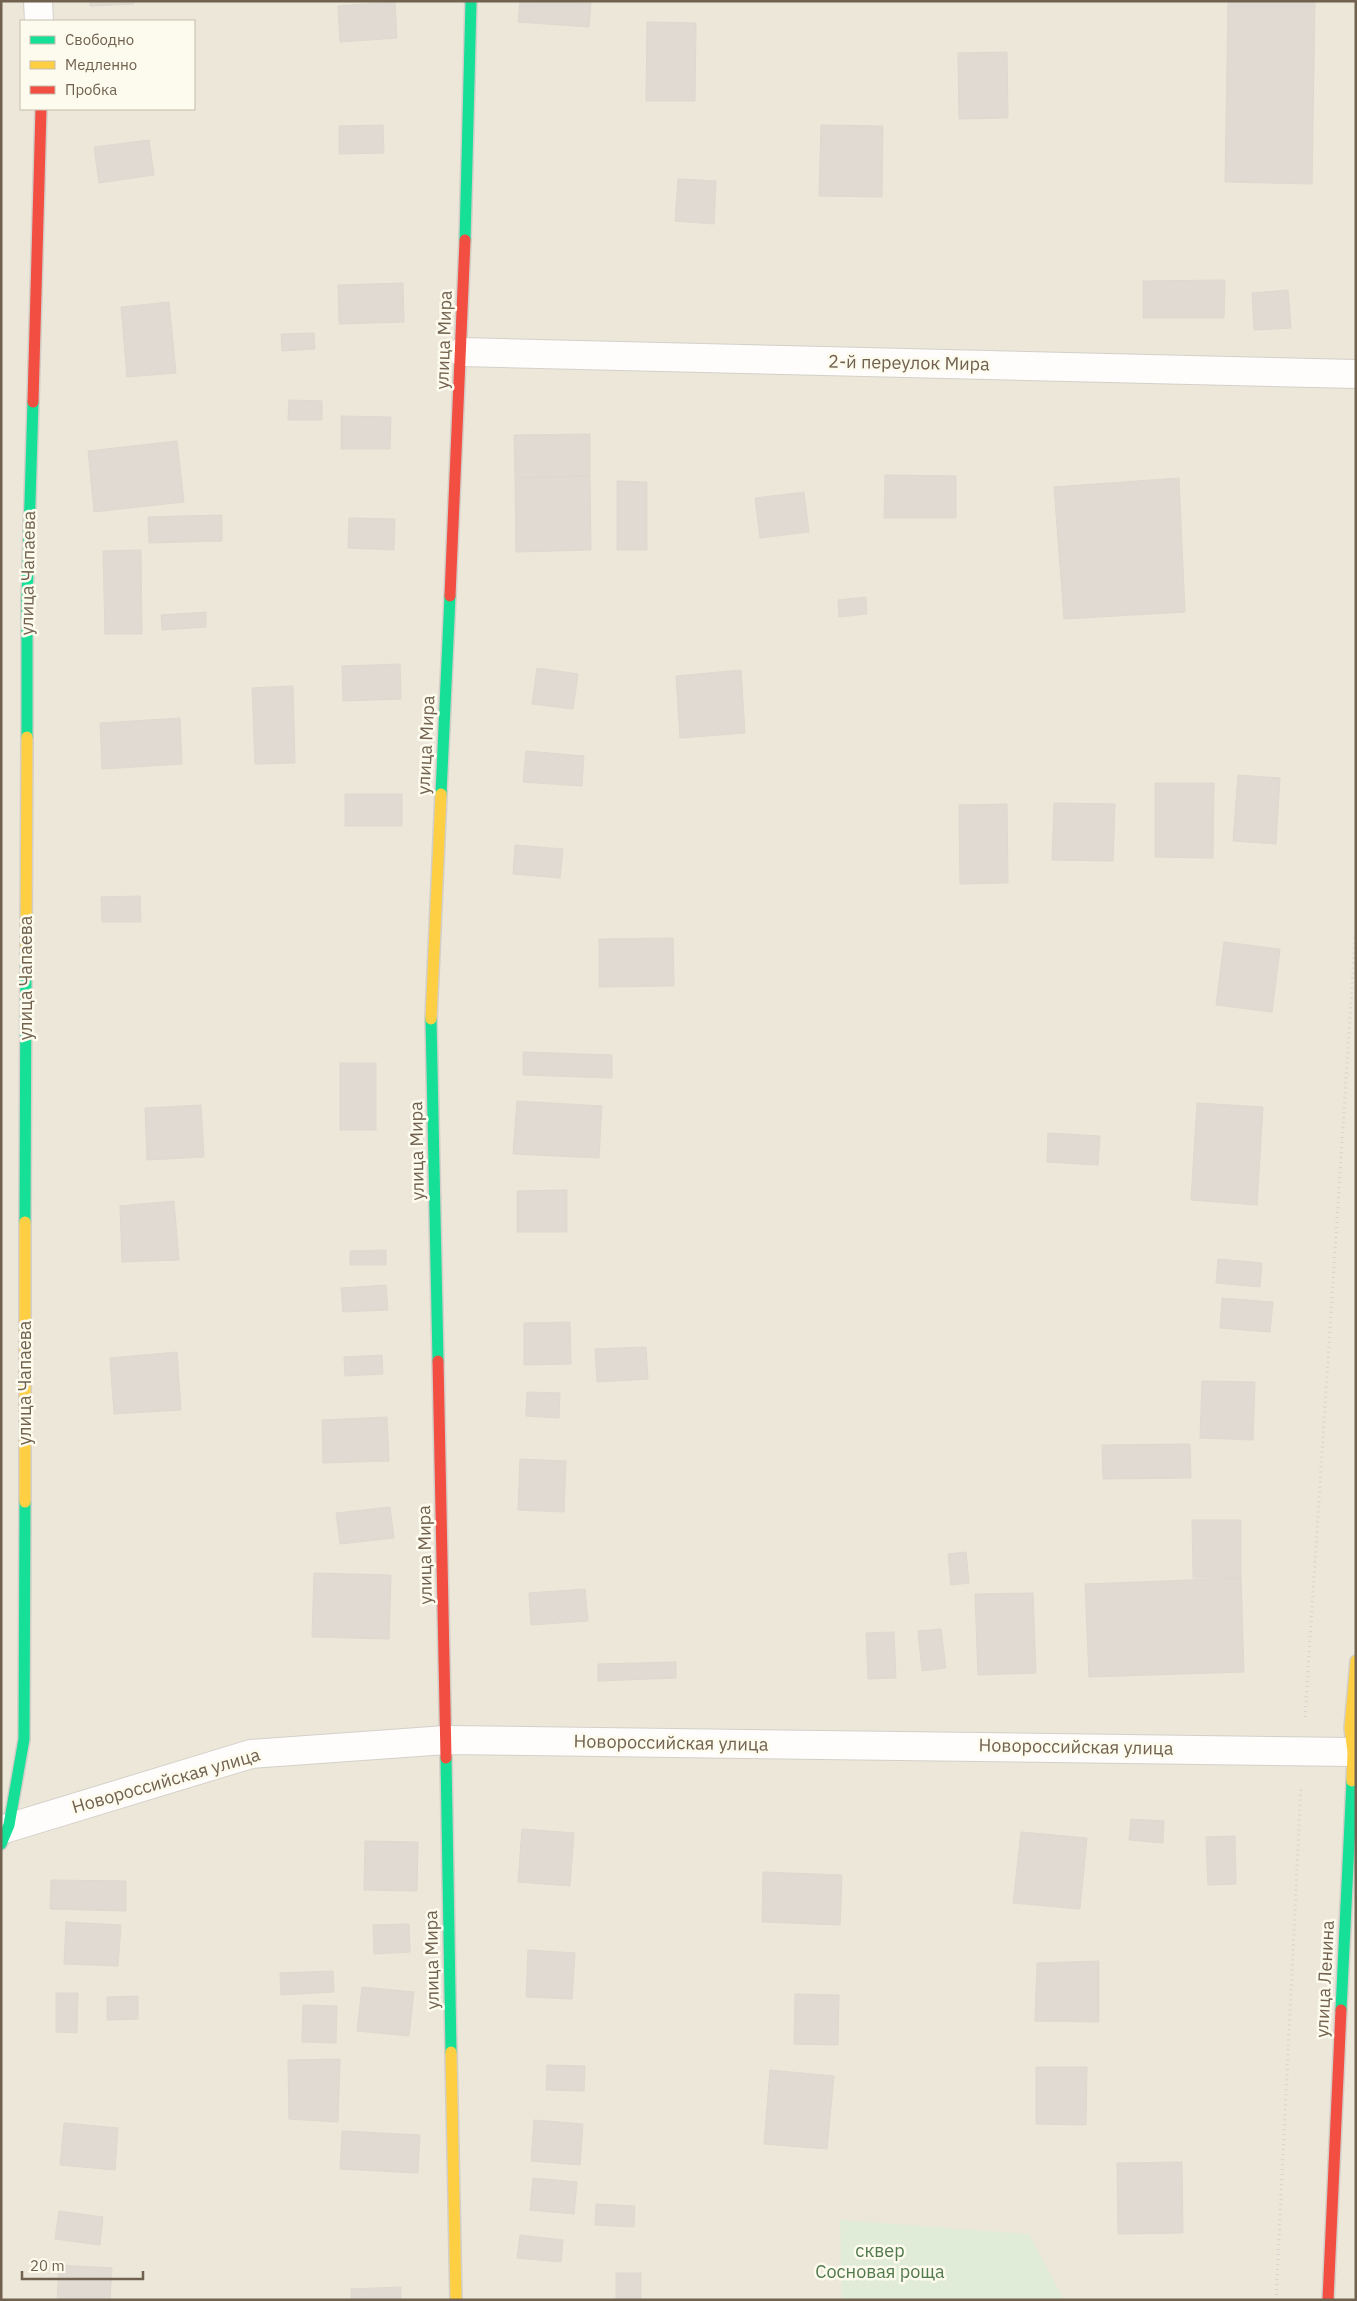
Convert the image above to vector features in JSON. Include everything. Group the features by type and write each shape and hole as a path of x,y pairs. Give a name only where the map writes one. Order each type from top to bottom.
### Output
{"street":[{"path":"38,1 39,20"},
{"name":"улица Мира","path":"456,2300 431,998 462,352 471,1"},
{"name":"улица Чапаева","path":"4,1833 24,1739 27,601 41,110"},
{"name":"2-й переулок Мира","path":"462,352 1356,374"},
{"name":"улица Ленина","path":"1328,2300 1353,1752 1350,1728 1356,1661"},
{"name":"Новороссийская улица","path":"4,1833 251,1754 446,1740 1353,1752"}],"path":[{"path":"1276,2300 1303,1750 1356,924"}],"shaded area":[{"path":"1,1 1356,1 1356,2300 1,2300"}],"green space":[{"name":"сквер Сосновая роща","path":"840,2220 1029,2234 1064,2300 842,2300"}],"building":[{"path":"90,1 134,1 134,4 90,6"},
{"path":"520,1 591,3 589,27 518,22"},
{"path":"1228,1 1315,1 1312,184 1225,182"},
{"path":"395,2 397,38 340,42 338,6"},
{"path":"647,22 696,23 695,101 646,101"},
{"path":"1007,52 1008,118 959,119 958,53"},
{"path":"383,125 384,153 339,154 339,126"},
{"path":"821,125 883,126 882,197 819,196"},
{"path":"149,140 154,175 99,183 94,147"},
{"path":"678,179 716,181 714,224 675,221"},
{"path":"1225,280 1224,318 1143,318 1143,281"},
{"path":"403,283 404,322 339,324 338,285"},
{"path":"1288,290 1291,328 1254,330 1252,293"},
{"path":"169,302 176,373 127,377 121,307"},
{"path":"314,333 315,349 282,351 281,334"},
{"path":"289,400 322,401 322,420 288,420"},
{"path":"341,416 391,417 390,449 341,449"},
{"path":"590,434 590,476 515,478 514,435"},
{"path":"177,441 184,502 94,512 88,451"},
{"path":"885,475 956,476 956,518 884,518"},
{"path":"590,476 591,550 516,552 515,478"},
{"path":"1179,478 1185,612 1064,619 1054,487"},
{"path":"617,481 647,482 647,550 617,550"},
{"path":"804,492 809,532 760,538 755,498"},
{"path":"222,515 222,541 149,543 148,517"},
{"path":"349,518 395,519 394,550 348,548"},
{"path":"141,550 142,634 105,634 103,551"},
{"path":"866,597 867,614 839,617 838,600"},
{"path":"206,612 206,627 162,630 161,615"},
{"path":"400,664 401,699 343,701 342,666"},
{"path":"537,668 578,674 573,709 532,704"},
{"path":"741,670 745,733 680,738 676,676"},
{"path":"293,686 295,763 255,764 252,688"},
{"path":"180,718 182,764 102,769 100,723"},
{"path":"526,751 584,756 582,786 523,782"},
{"path":"1238,775 1280,778 1276,844 1233,841"},
{"path":"1155,783 1214,783 1213,858 1155,857"},
{"path":"345,794 402,794 402,826 345,826"},
{"path":"1054,803 1115,804 1113,861 1052,860"},
{"path":"1007,804 1008,883 960,884 959,805"},
{"path":"515,845 563,849 560,878 513,874"},
{"path":"140,896 141,922 102,922 101,897"},
{"path":"673,938 674,986 599,987 599,939"},
{"path":"1224,942 1280,949 1272,1012 1216,1005"},
{"path":"523,1052 612,1055 612,1078 523,1075"},
{"path":"340,1063 376,1063 376,1130 340,1130"},
{"path":"517,1101 602,1106 599,1158 513,1154"},
{"path":"1197,1103 1263,1107 1257,1205 1191,1200"},
{"path":"201,1105 204,1157 147,1160 145,1108"},
{"path":"1048,1133 1100,1136 1098,1165 1047,1162"},
{"path":"567,1190 567,1232 517,1232 517,1191"},
{"path":"174,1201 179,1260 122,1262 120,1206"},
{"path":"386,1250 386,1265 350,1265 350,1251"},
{"path":"1218,1259 1262,1263 1260,1287 1216,1283"},
{"path":"386,1285 388,1310 343,1312 341,1288"},
{"path":"1222,1298 1273,1302 1270,1332 1220,1328"},
{"path":"570,1322 571,1364 524,1365 524,1323"},
{"path":"646,1347 648,1379 597,1382 595,1349"},
{"path":"177,1352 181,1410 114,1414 110,1358"},
{"path":"382,1355 383,1374 345,1376 344,1357"},
{"path":"1202,1381 1255,1382 1253,1440 1200,1438"},
{"path":"527,1392 560,1393 559,1418 526,1416"},
{"path":"387,1417 389,1461 323,1463 322,1420"},
{"path":"1190,1444 1191,1478 1103,1479 1102,1445"},
{"path":"520,1459 566,1461 564,1512 518,1510"},
{"path":"390,1507 394,1538 340,1544 336,1513"},
{"path":"1192,1520 1241,1520 1241,1578 1193,1578"},
{"path":"966,1552 969,1583 951,1585 948,1554"},
{"path":"314,1573 391,1575 389,1639 312,1637"},
{"path":"1241,1578 1244,1672 1089,1677 1085,1584"},
{"path":"585,1589 588,1621 531,1625 529,1593"},
{"path":"1033,1593 1036,1673 978,1675 975,1594"},
{"path":"941,1629 946,1668 922,1671 918,1631"},
{"path":"894,1632 896,1678 868,1679 866,1633"},
{"path":"676,1662 676,1678 598,1681 598,1664"},
{"path":"1131,1819 1164,1821 1163,1843 1129,1840"},
{"path":"522,1829 574,1833 570,1886 518,1882"},
{"path":"1021,1832 1087,1838 1080,1909 1013,1903"},
{"path":"1235,1836 1236,1884 1208,1885 1206,1837"},
{"path":"365,1841 418,1842 417,1891 364,1890"},
{"path":"763,1872 842,1875 840,1925 762,1922"},
{"path":"51,1880 126,1881 126,1911 50,1909"},
{"path":"66,1922 121,1925 118,1966 64,1964"},
{"path":"409,1924 410,1952 374,1954 373,1925"},
{"path":"528,1950 575,1953 572,1999 526,1997"},
{"path":"1099,1961 1099,2022 1035,2021 1037,1963"},
{"path":"333,1971 334,1992 281,1995 280,1973"},
{"path":"362,1987 414,1992 409,2036 357,2031"},
{"path":"56,1993 78,1993 77,2033 56,2032"},
{"path":"795,1994 839,1995 838,2045 794,2044"},
{"path":"138,1996 138,2019 107,2020 107,1997"},
{"path":"303,2005 337,2006 336,2043 302,2042"},
{"path":"340,2059 338,2122 289,2119 288,2060"},
{"path":"547,2065 585,2066 584,2091 546,2090"},
{"path":"1036,2067 1087,2067 1086,2125 1036,2124"},
{"path":"770,2070 834,2076 827,2149 764,2144"},
{"path":"534,2120 583,2124 580,2165 531,2161"},
{"path":"64,2123 118,2128 115,2170 60,2165"},
{"path":"342,2131 420,2135 418,2173 340,2169"},
{"path":"1182,2162 1183,2233 1118,2234 1117,2163"},
{"path":"533,2178 577,2182 574,2214 530,2210"},
{"path":"596,2204 635,2206 634,2227 595,2225"},
{"path":"59,2211 103,2217 100,2245 55,2239"},
{"path":"520,2235 563,2240 561,2262 517,2258"},
{"path":"59,2265 112,2268 110,2300 57,2300"},
{"path":"616,2273 641,2273 641,2300 616,2300"},
{"path":"401,2287 401,2300 351,2300 351,2289"}],"traffic: fast":[{"path":"465,240 471,1"},
{"path":"27,737 27,601 33,402"},
{"path":"441,794 450,596"},
{"path":"25,1222 26,955"},
{"path":"431,1019 438,1361"},
{"path":"1,1844 9,1825 24,1739 25,1502"},
{"path":"446,1758 451,2052"},
{"path":"1341,2010 1352,1781"}],"traffic: slow":[{"path":"26,955 27,737"},
{"path":"431,1019 441,794"},
{"path":"25,1222 25,1502"},
{"path":"1352,1781 1353,1752 1350,1728 1356,1661"},
{"path":"451,2052 456,2300"}],"traffic: jam":[{"path":"33,402 41,110"},
{"path":"450,596 465,240"},
{"path":"438,1361 446,1758"},
{"path":"1328,2300 1341,2010"}]}
